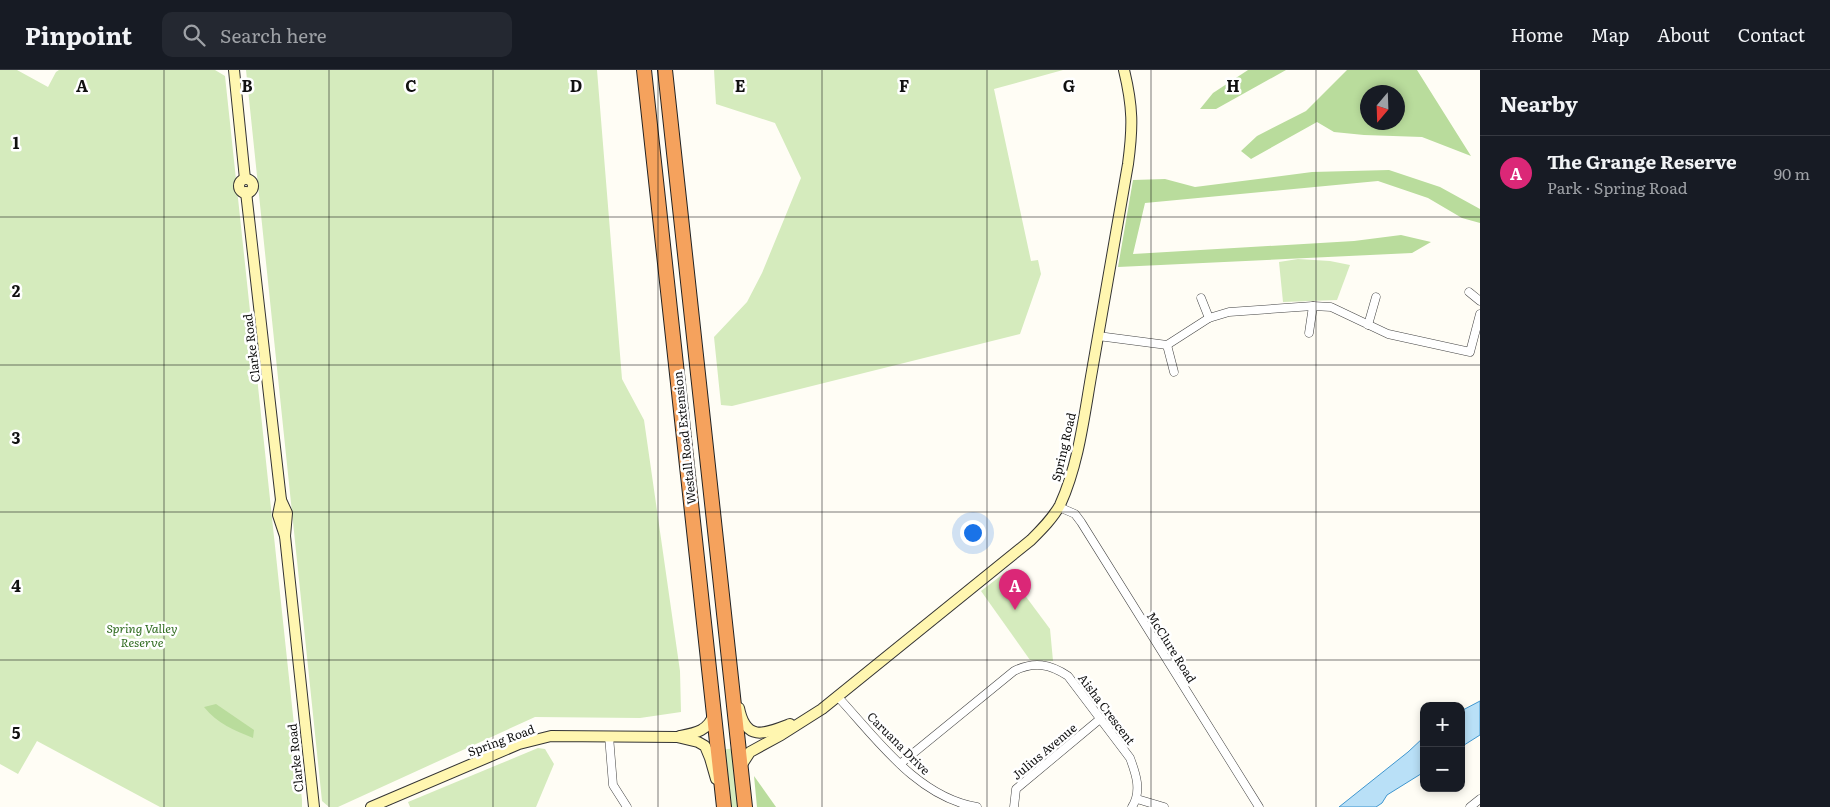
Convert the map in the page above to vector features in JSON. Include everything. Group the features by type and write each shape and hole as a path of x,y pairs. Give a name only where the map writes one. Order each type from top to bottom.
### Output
{"highway":[{"name":"Westall Road Extension","path":"644,70 724,807"},
{"name":"Westall Road Extension","path":"665,70 745,807"}],"main road":[{"name":"Clarke Road","path":"234,70 245,179 241,181 239,187 241,191 246,192 281,500 278,515 285,536 312,804"},
{"name":"Spring Road","path":"741,767 750,752 810,717 838,696 1031,540 1044,527 1059,507 1074,466 1128,164 1132,128 1130,96 1124,70"},
{"name":"Spring Road","path":"728,652 741,715 743,722 750,731 760,734 765,733 810,717"},
{"name":"Spring Road","path":"371,807 519,744 551,736 677,736 702,730 710,725 714,714"},
{"name":"Spring Road","path":"677,736 705,746 714,771 719,807"}],"street":[{"path":"1469,292 1480,301"},
{"path":"1368,324 1376,297"},
{"path":"1201,298 1209,318"},
{"path":"1098,336 1167,345 1209,318 1229,312 1313,306 1330,307 1388,334 1470,352 1480,314"},
{"path":"1309,333 1313,306"},
{"path":"1167,345 1174,372"},
{"name":"McClure Road","path":"1059,507 1075,514 1081,522 1259,807"},
{"name":"Aisha Crescent","path":"900,764 1014,671 1026,665 1042,665 1058,669 1068,676 1130,758 1136,773 1137,799"},
{"name":"Caruana Drive","path":"838,696 900,764 930,788 944,798 977,807"},
{"name":"Julius Avenue","path":"1014,807 1016,788 1100,719"},
{"path":"609,736 613,785 627,807"},
{"path":"1132,807 1137,799 1164,807"},
{"path":"1470,807 1480,799"}],"green space":[{"name":"Spring Valley Reserve","path":"0,70 17,70 48,87 59,70 215,70 225,76 302,807 160,807 37,741 18,774 0,764"},
{"path":"246,70 597,70 622,379 644,420 680,671 681,712 640,718 535,717 338,807 329,807 322,801"},
{"path":"714,70 1063,70 994,89 1031,261 1038,260 1041,274 1020,334 732,406 721,405 714,337 747,302 762,273 801,178 775,123 716,104"},
{"path":"1248,70 1286,70 1216,109 1200,109 1213,93"},
{"path":"1347,70 1417,70 1471,156 1422,137 1334,132 1317,122 1251,159 1241,151 1257,136 1306,111"},
{"path":"1389,170 1440,187 1480,209 1480,223 1462,218 1428,198 1378,181 1145,203 1133,254 1354,241 1401,235 1431,242 1412,253 1118,267 1133,180 1165,179 1195,187 1312,172"},
{"path":"1298,259 1330,261 1350,265 1337,300 1283,302 1279,262"},
{"path":"1007,571 1050,629 1053,661 1030,660 981,591"},
{"path":"216,704 254,730 253,738 221,722 204,707"},
{"path":"538,748 545,749 554,764 536,807 410,807 408,802"},
{"path":"735,748 742,807 727,807 721,750"},
{"path":"754,776 776,807 757,807"}],"water":[{"path":"1480,701 1480,735 1465,744 1465,709"},
{"path":"1420,741 1420,774 1387,795 1382,803 1376,807 1339,807"}],"place":[{"name":"The Grange Reserve","path":"1015,610"}]}
